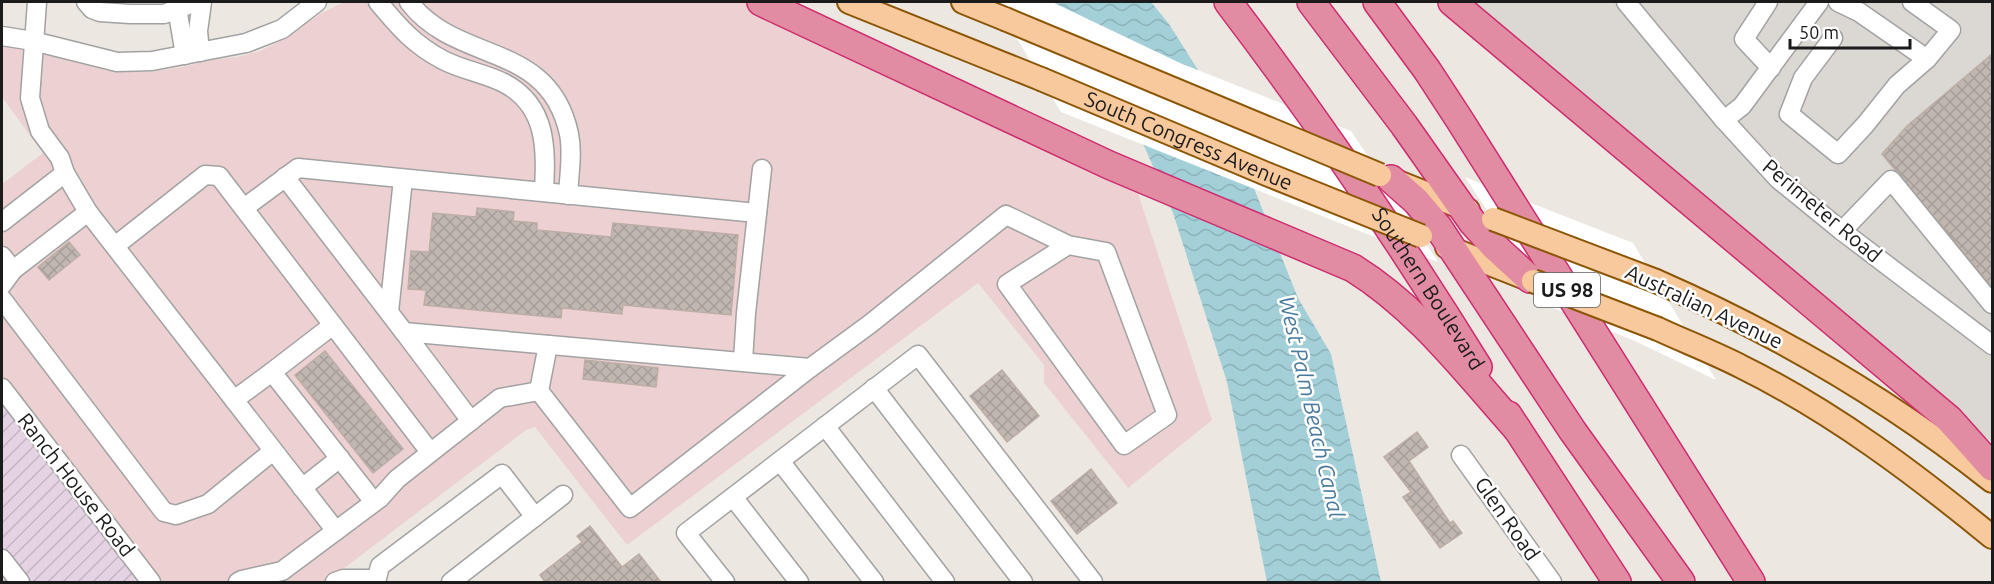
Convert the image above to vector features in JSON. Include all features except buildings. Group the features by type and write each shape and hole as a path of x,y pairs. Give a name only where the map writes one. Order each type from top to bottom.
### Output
{"highway":[{"path":"761,2 1129,173 1353,268 1390,293 1425,326 1517,429"},
{"name":"Southern Boulevard","path":"1228,2 1362,188 1425,282 1617,582"},
{"path":"1311,2 1404,125 1460,207 1488,240 1532,280"},
{"name":"US 98","path":"1377,2 1427,70 1459,119 1751,582"},
{"path":"1452,2 1949,419 1992,467"},
{"path":"1385,177 1416,201 1427,214 1572,430 1681,582"}],"main road":[{"name":"South Congress Avenue","path":"849,2 1041,79 1269,175 1532,280"},
{"name":"South Congress Avenue","path":"963,2 1385,177"},
{"name":"Australian Avenue","path":"1385,177 1656,281 1729,314 1832,370 1931,434 1992,481"},
{"name":"Australian Avenue","path":"1532,280 1658,329 1743,367 1863,438 1929,484 1992,537"}],"street":[{"path":"36,2 30,98 40,131 60,158 65,172 88,212 336,531"},
{"path":"86,2 92,9 100,12 130,8 164,14 177,5 196,2"},
{"path":"193,53 202,2"},
{"path":"2,36 33,41 117,62 152,61 246,43 282,29 317,2"},
{"path":"378,2 405,35 422,48 444,61 504,83 521,95 532,108 542,127 546,153 544,192"},
{"path":"409,2 428,22 446,34 511,60 530,71 545,85 564,117 569,136 568,195"},
{"name":"Perimeter Road","path":"1626,2 1724,120 1778,179 1842,231 1992,345"},
{"path":"1768,2 1744,39 1771,68"},
{"path":"1724,120 1742,106 1819,2"},
{"path":"1838,2 1861,7 1927,59"},
{"path":"1833,38 1803,78 1789,114 1838,154 1897,85 1927,59 1951,30 1912,2"},
{"path":"177,5 182,27 193,53"},
{"path":"485,76 494,54"},
{"path":"542,127 564,117"},
{"path":"244,208 298,168 757,213"},
{"path":"743,361 762,169"},
{"path":"2,222 65,172"},
{"path":"115,246 205,175 219,176 430,452"},
{"path":"285,177 471,421"},
{"path":"388,312 403,179"},
{"path":"1842,231 1891,180 1992,304"},
{"path":"2,285 7,262 88,212"},
{"path":"548,345 539,391 630,508 870,324 1006,215 1068,245 1106,252 1167,416 1124,445 1007,284 1068,245"},
{"path":"2,299 164,512 176,515 208,504 273,451"},
{"path":"234,400 333,325"},
{"path":"404,332 810,368"},
{"path":"725,582 686,533 918,355 1094,582"},
{"path":"272,372 374,502"},
{"name":"Ranch House Road","path":"2,388 151,582"},
{"path":"874,388 1023,582"},
{"path":"238,582 282,572 374,502 396,479 500,398 539,391"},
{"path":"825,426 945,582"},
{"name":"Glen Road","path":"1461,455 1552,582"},
{"path":"302,488 340,458"},
{"path":"780,460 874,582"},
{"path":"335,582 343,579 376,581 380,566 502,474 535,517"},
{"path":"451,582 563,495"},
{"path":"733,497 799,582"},
{"path":"2,559 20,582"}],"shaded area":[{"path":"344,2 745,2 924,90 961,113 1137,190 1212,420 1128,488 1044,383 1044,365 978,283 627,545 535,427 526,430 326,582 159,582 2,378 2,184 43,153 2,97 2,43 108,71 151,72 260,51"},
{"path":"1467,2 1992,2 1992,442 1906,369"},
{"path":"2,401 142,582 2,582"}],"water":[{"name":"West Palm Beach Canal","path":"1054,2 1151,2 1169,24 1198,70 1233,136 1298,298 1331,354 1381,582 1267,582 1227,382 1173,213 1145,148 1076,28"}],"pier":[{"path":"995,2 1052,2 1180,63 1351,131 1438,262 1061,112"},
{"path":"1465,177 1633,243 1716,380 1635,341 1551,307"}]}
